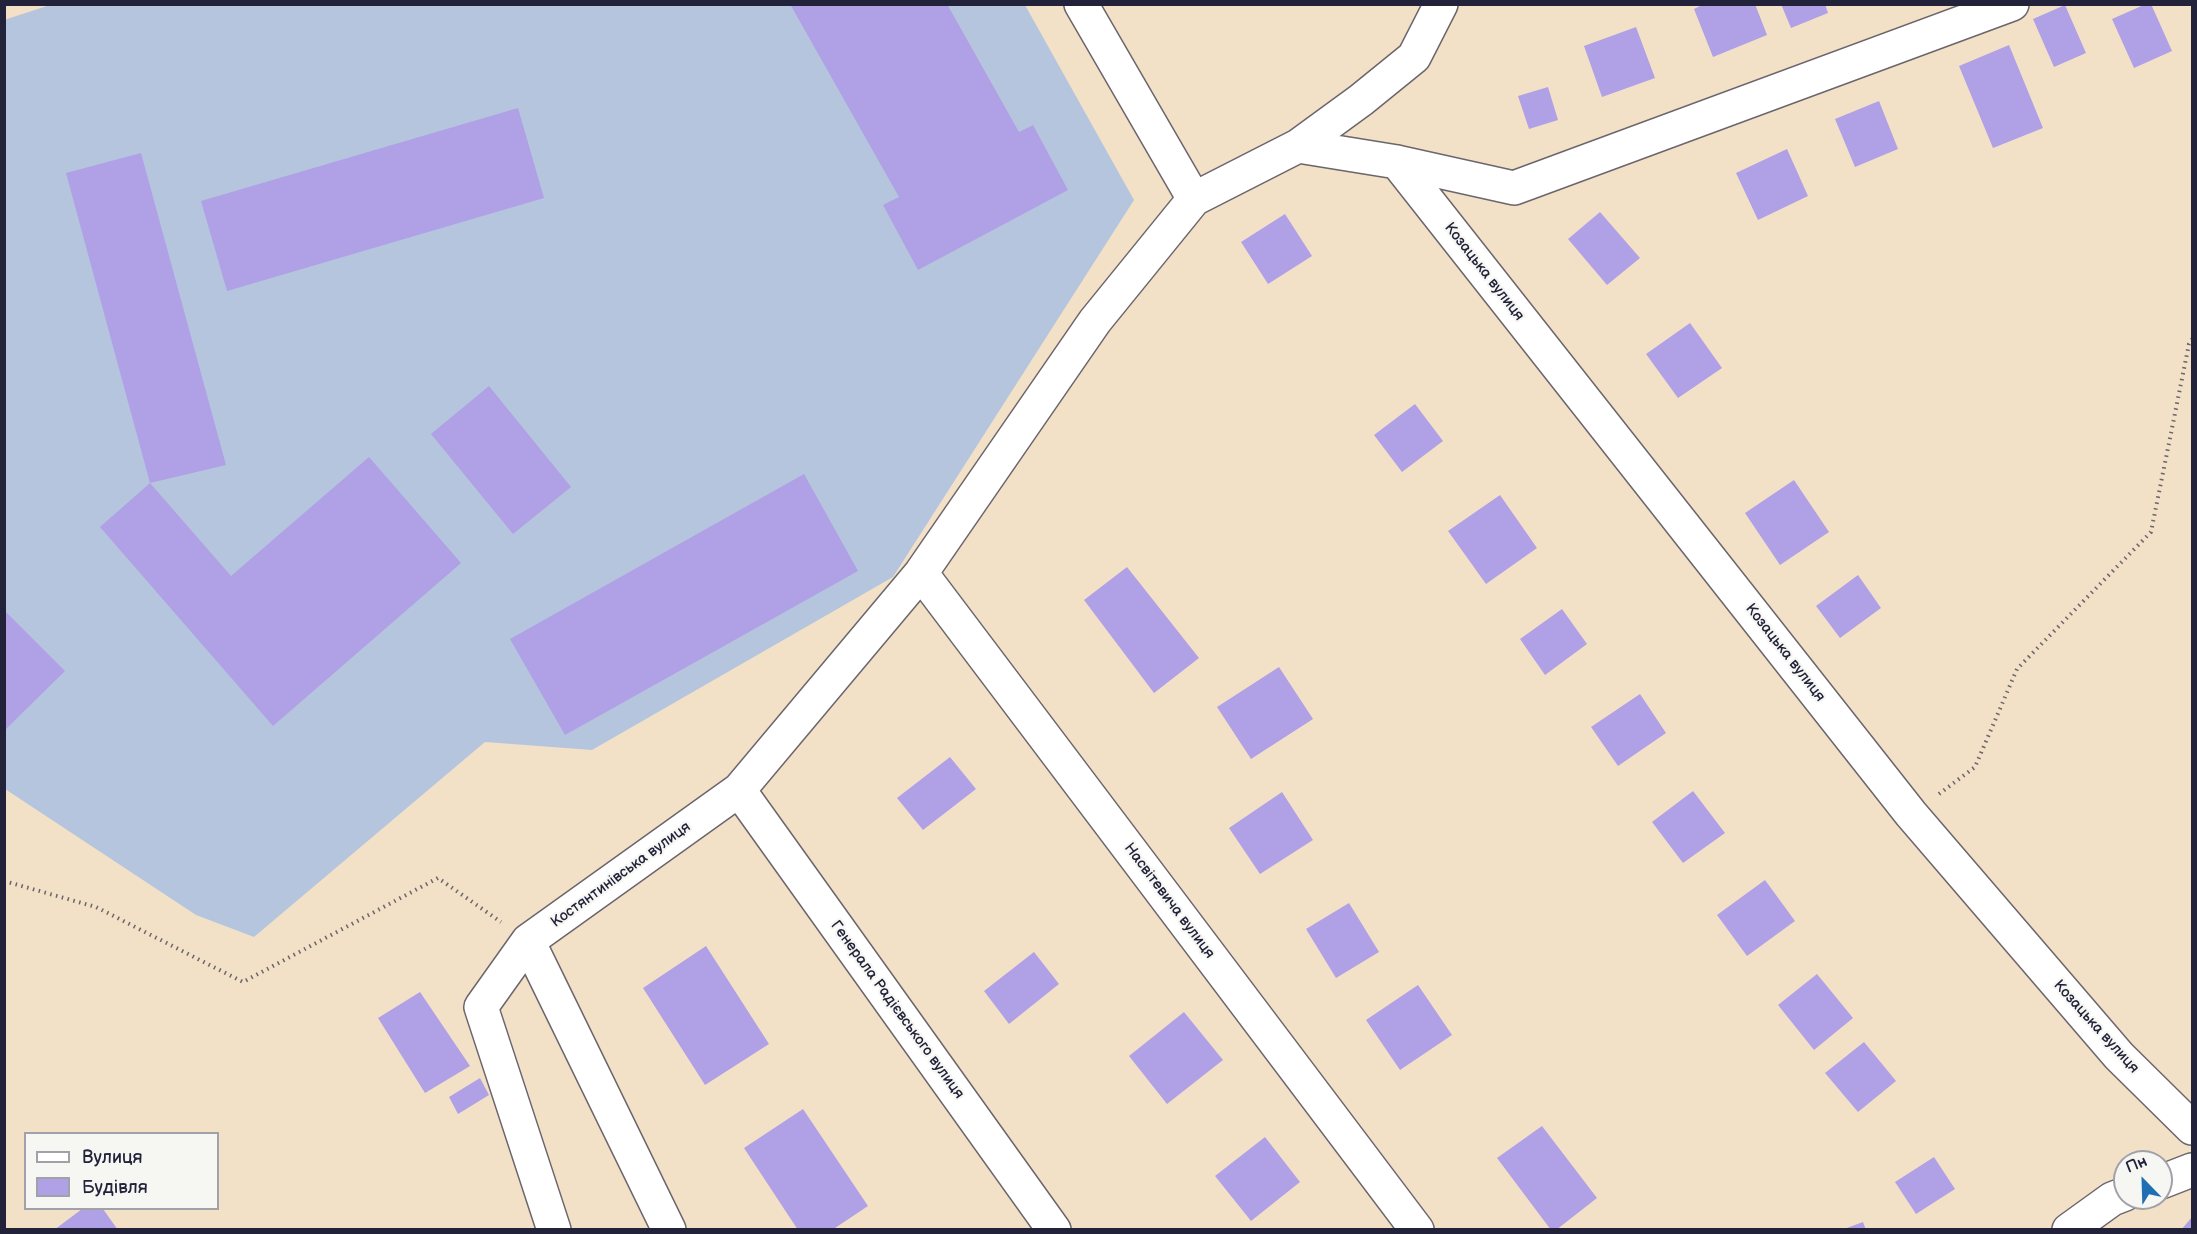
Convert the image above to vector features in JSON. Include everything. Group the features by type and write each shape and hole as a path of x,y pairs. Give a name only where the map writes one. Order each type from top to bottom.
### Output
{"street":[{"path":"1081,4 1194,199 1298,146 1361,100 1414,57 1441,4"},
{"path":"1298,146 1398,162 1514,188 2012,4"},
{"name":"Козацька вулиця","path":"1398,162 1911,814 2119,1056 2193,1128"},
{"name":"Костянтинівська вулиця","path":"554,1230 481,1007 528,941 740,790 921,573 1095,321 1194,199"},
{"name":"Насвітевича вулиця","path":"921,573 1417,1230"},
{"name":"Генерала Радієвського вулиця","path":"740,790 1054,1230"},
{"path":"528,941 669,1230"},
{"path":"2173,1178 2193,1170"},
{"path":"2069,1230 2113,1199"}],"path":[{"path":"1911,814 1975,767 2017,669 2151,532 2188,344 2193,339"},
{"path":"4,881 96,907 243,982 438,878 528,941"}],"shaded area":[{"path":"53,4 1025,5 1134,200 893,577 592,750 485,742 254,937 196,915 5,789 4,20"}],"building":[{"path":"790,4 947,4 1019,132 1033,125 1068,190 918,270 883,205 899,197"},
{"path":"1704,4 1755,4 1767,35 1713,57 1694,9"},
{"path":"1781,4 1825,4 1828,13 1791,28"},
{"path":"2151,4 2172,51 2134,68 2112,19"},
{"path":"2065,5 2086,53 2054,67 2033,19"},
{"path":"1636,27 1655,78 1602,97 1584,46"},
{"path":"2009,45 2043,128 1993,148 1959,66"},
{"path":"1548,87 1558,120 1529,129 1518,96"},
{"path":"1879,101 1898,149 1855,167 1835,119"},
{"path":"518,108 544,198 227,291 201,201"},
{"path":"1787,149 1808,196 1758,220 1736,173"},
{"path":"141,153 226,465 150,483 66,173"},
{"path":"1600,212 1640,258 1607,285 1568,239"},
{"path":"1285,214 1312,256 1268,284 1241,242"},
{"path":"1690,323 1722,368 1678,398 1646,354"},
{"path":"489,386 571,487 513,534 431,434"},
{"path":"1415,404 1443,441 1402,472 1374,435"},
{"path":"369,457 461,563 273,726 100,527 150,483 231,576"},
{"path":"804,474 858,571 565,735 510,639"},
{"path":"1794,480 1829,532 1780,565 1745,513"},
{"path":"1500,495 1537,548 1486,584 1448,531"},
{"path":"1127,567 1199,658 1154,693 1084,600"},
{"path":"1858,575 1881,608 1840,638 1816,606"},
{"path":"1562,609 1587,644 1545,675 1520,639"},
{"path":"4,610 65,671 6,729 4,727"},
{"path":"1279,667 1313,719 1251,759 1217,707"},
{"path":"1640,694 1666,733 1618,766 1591,727"},
{"path":"950,757 976,789 923,830 897,798"},
{"path":"1693,791 1725,833 1683,863 1652,822"},
{"path":"1282,792 1313,840 1260,874 1229,828"},
{"path":"1765,880 1795,921 1747,956 1717,915"},
{"path":"1349,903 1379,952 1336,978 1306,929"},
{"path":"706,946 769,1044 705,1085 643,988"},
{"path":"1034,952 1059,984 1009,1024 984,991"},
{"path":"1817,974 1853,1018 1814,1050 1778,1005"},
{"path":"1418,985 1452,1035 1400,1070 1366,1020"},
{"path":"420,992 470,1066 425,1093 378,1018"},
{"path":"1184,1012 1223,1060 1167,1104 1129,1056"},
{"path":"1864,1042 1896,1081 1858,1112 1825,1073"},
{"path":"480,1078 489,1095 458,1114 449,1097"},
{"path":"803,1109 868,1206 832,1230 798,1230 744,1148"},
{"path":"1542,1126 1597,1198 1556,1230 1551,1230 1497,1158"},
{"path":"1265,1137 1300,1182 1251,1221 1215,1176"},
{"path":"1934,1157 1955,1189 1916,1214 1895,1182"},
{"path":"81,1210 104,1210 118,1230 54,1230"},
{"path":"2192,1217 2192,1230 2181,1230"},
{"path":"1863,1222 1866,1230 1844,1230 1844,1229"}]}
